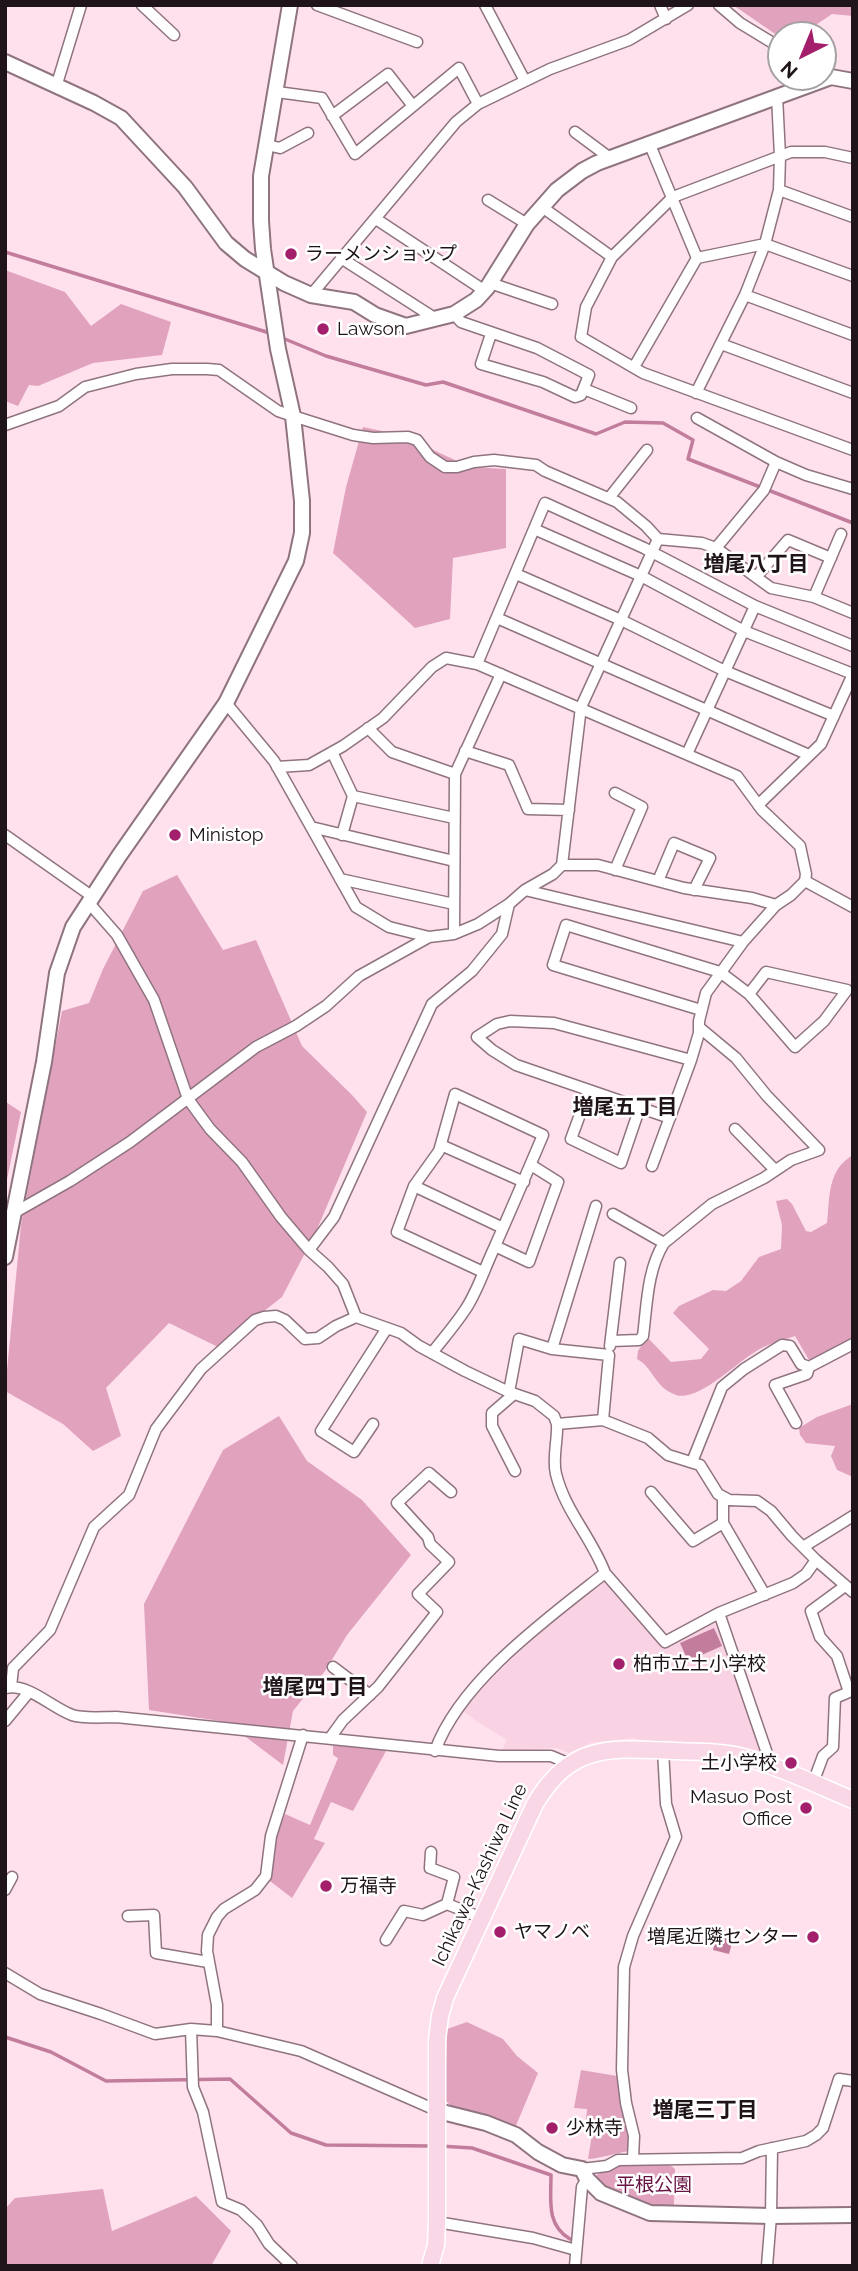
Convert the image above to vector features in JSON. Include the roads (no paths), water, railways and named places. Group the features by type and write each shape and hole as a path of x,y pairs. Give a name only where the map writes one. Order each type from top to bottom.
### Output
{"main road":[{"name":"Ichikawa-Kashiwa Line","path":"430,2266 436,2245 437,2222 437,2040 440,2016 445,1998 535,1804 557,1773 569,1764 598,1752 616,1749 740,1756 771,1765 853,1800"}],"street":[{"path":"56,87 80,5"},
{"path":"142,5 174,35"},
{"path":"5,1257 10,1215 44,1062 57,974 72,927 226,704 296,561 302,533 302,501 293,416 278,349 261,221 261,176 290,5"},
{"path":"317,5 417,42"},
{"path":"485,5 525,82"},
{"path":"660,5 666,19"},
{"path":"311,295 456,122 478,104 550,69 629,40 688,5"},
{"path":"719,5 740,23 767,39"},
{"path":"5,62 121,118 186,187 226,243 245,259 311,295 354,302 375,315 407,326 454,314 475,300 488,287 527,224 570,178 597,163 789,91"},
{"path":"277,92 321,98 355,154 459,68 478,104"},
{"path":"332,116 388,74 413,106"},
{"path":"696,393 745,295 765,244 779,190 777,96"},
{"path":"575,132 610,158"},
{"path":"267,145 280,148 308,133"},
{"path":"650,145 697,258"},
{"path":"853,158 825,152 791,152 673,197 612,257 586,307 582,337 643,373 853,450"},
{"path":"779,190 853,217"},
{"path":"488,200 527,224"},
{"path":"542,207 612,257"},
{"path":"376,219 488,287 552,304"},
{"path":"634,367 697,258 765,244 853,276"},
{"path":"341,258 437,319"},
{"path":"745,295 853,335"},
{"path":"454,314 461,322 537,348 589,375 581,395 575,397 543,382 481,364 491,334"},
{"path":"721,344 853,393"},
{"path":"5,425 59,406 85,387 136,374 172,369 219,370 278,411 353,435 417,440 430,457 445,467 494,460 536,465 617,502 657,539 702,543 716,548 771,588 852,609"},
{"path":"584,389 631,408"},
{"path":"696,418 776,462 806,475 853,488"},
{"path":"609,498 647,450"},
{"path":"716,548 764,489 776,462"},
{"path":"477,664 545,503 652,552 755,606 853,646"},
{"path":"534,529 641,576 744,631 853,674 821,744 758,804"},
{"path":"814,597 841,534"},
{"path":"226,704 277,767 356,907 390,927 429,937 454,934 478,924 525,890 553,874 562,865 581,707 657,539"},
{"path":"756,577 788,540 831,558"},
{"path":"516,574 621,620 725,671 834,716"},
{"path":"687,754 755,606"},
{"path":"497,618 809,755"},
{"path":"277,767 309,765 332,752 383,718 432,667 446,658 477,664 737,776 762,810 800,846 805,881 776,905 743,942 706,993 691,1060 652,1166"},
{"path":"454,934 455,774 501,674"},
{"path":"368,728 392,752 455,774"},
{"path":"465,751 509,765 528,809 569,810"},
{"path":"332,752 353,796 342,835"},
{"path":"615,793 642,807 615,870"},
{"path":"353,796 454,818"},
{"path":"311,827 454,861"},
{"path":"5,835 91,900 117,935 154,1000 188,1099 210,1129 242,1162 281,1217 343,1284 356,1317"},
{"path":"658,881 674,843 710,858 694,890"},
{"path":"562,865 598,865 694,890 752,898 776,905"},
{"path":"341,879 454,904"},
{"path":"805,881 853,907"},
{"path":"525,890 743,942"},
{"path":"309,1250 334,1217 432,1004 472,971 502,934 509,904"},
{"path":"701,1010 553,965 566,925 720,972 749,994 795,1046 824,1021 847,990 766,972 749,994"},
{"path":"10,1215 70,1181 130,1142 256,1047 327,1006 359,976 429,937"},
{"path":"670,1118 516,1065 477,1037 497,1024 510,1021 554,1023 691,1060"},
{"path":"611,1341 639,1340 643,1336 652,1268 664,1243 712,1204 790,1160 819,1150 767,1096 736,1058 700,1028"},
{"path":"589,1090 571,1139 621,1163 640,1107"},
{"path":"432,1353 467,1308 524,1182 543,1135 455,1094 441,1145 414,1186 397,1232 483,1272"},
{"path":"735,1129 775,1170"},
{"path":"441,1145 524,1182"},
{"path":"495,1246 528,1262 534,1250 558,1182 531,1165"},
{"path":"414,1186 503,1227"},
{"path":"552,1349 596,1206"},
{"path":"613,1214 664,1243"},
{"path":"603,1420 620,1263"},
{"path":"569,1764 551,1756 499,1756 435,1751 303,1735 116,1717 73,1716 29,1692 8,1688 13,1668 50,1630 94,1527 130,1494 156,1429 201,1369 250,1324 264,1317 276,1316 285,1320 305,1339 318,1338 336,1325 356,1317 401,1333 432,1353 543,1406 554,1416 557,1424 555,1470 564,1499 600,1559 605,1573 664,1642 719,1613 793,1583 806,1574 816,1560"},
{"path":"373,1424 354,1452 321,1431 387,1328"},
{"path":"515,1471 492,1426 492,1413 512,1393 519,1339 552,1349 609,1355"},
{"path":"808,1367 853,1343"},
{"path":"692,1462 722,1387 733,1376 782,1345 790,1346 801,1364 808,1367"},
{"path":"796,1423 775,1385 807,1374 808,1367"},
{"path":"557,1424 603,1420 648,1438 668,1455 700,1465 718,1494 723,1498 757,1501 771,1511 803,1547 849,1589 811,1611 820,1637 837,1656 849,1692 835,1698 833,1747 823,1756 813,1783"},
{"path":"330,1738 343,1720 370,1695 438,1612 418,1594 449,1562 430,1544 428,1536 397,1503 429,1473 451,1492"},
{"path":"651,1492 693,1541 723,1523"},
{"path":"723,1498 723,1523 765,1595"},
{"path":"803,1547 853,1516"},
{"path":"435,1751 447,1724 484,1677 532,1631 605,1573"},
{"path":"719,1613 771,1765"},
{"path":"332,1667 370,1695"},
{"path":"5,1721 29,1692"},
{"path":"216,2031 216,2004 208,1962 208,1935 216,1917 224,1909 255,1891 266,1876 271,1836 303,1735"},
{"path":"633,2159 634,2136 622,2070 624,1968 633,1936 676,1837 666,1804 663,1750"},
{"path":"431,1852 430,1868 454,1877 447,1904"},
{"path":"5,1890 12,1877"},
{"path":"386,1940 404,1911 424,1915 447,1904 482,1918"},
{"path":"128,1916 154,1915 156,1953 208,1962"},
{"path":"5,1973 40,1994 155,2034 191,2029 216,2031 302,2051 438,2111 486,2123 516,2135 538,2152 585,2174 601,2193 650,2213 853,2215"},
{"path":"191,2029 193,2087 202,2112 222,2202 241,2210 257,2225 269,2244 292,2266"},
{"path":"585,2174 618,2160 742,2158 806,2141 824,2128 839,2079 853,2081"},
{"path":"767,2266 772,2148"},
{"path":"575,2266 585,2174"},
{"path":"437,2222 533,2238 576,2250"}],"waterway":[{"path":"5,252 273,334"},
{"path":"280,337 326,356 426,385 443,382 596,434 625,422 663,423 693,440 688,459 853,523"},
{"path":"5,2037 51,2052 106,2081 230,2079 291,2133 326,2145 433,2146"},
{"path":"440,2146 472,2148 551,2175 553,2219 562,2233 570,2239"}],"place":[{"name":"ラーメンショップ","path":"291,254"},
{"name":"Lawson","path":"323,329"},
{"name":"Ministop","path":"175,835"},
{"name":"柏市立土小学校","path":"619,1664"},
{"name":"土小学校","path":"791,1763"},
{"name":"Masuo Post Office","path":"806,1808"},
{"name":"万福寺","path":"326,1886"},
{"name":"ヤマノベ","path":"500,1932"},
{"name":"増尾近隣センター","path":"813,1937"},
{"name":"少林寺","path":"552,2128"}],"district":[{"name":"増尾八丁目","path":"756,565"},
{"name":"増尾五丁目","path":"625,1108"},
{"name":"増尾四丁目","path":"315,1688"},
{"name":"増尾三丁目","path":"705,2111"}],"park label":[{"name":"平根公園","path":"654,2185"}]}
